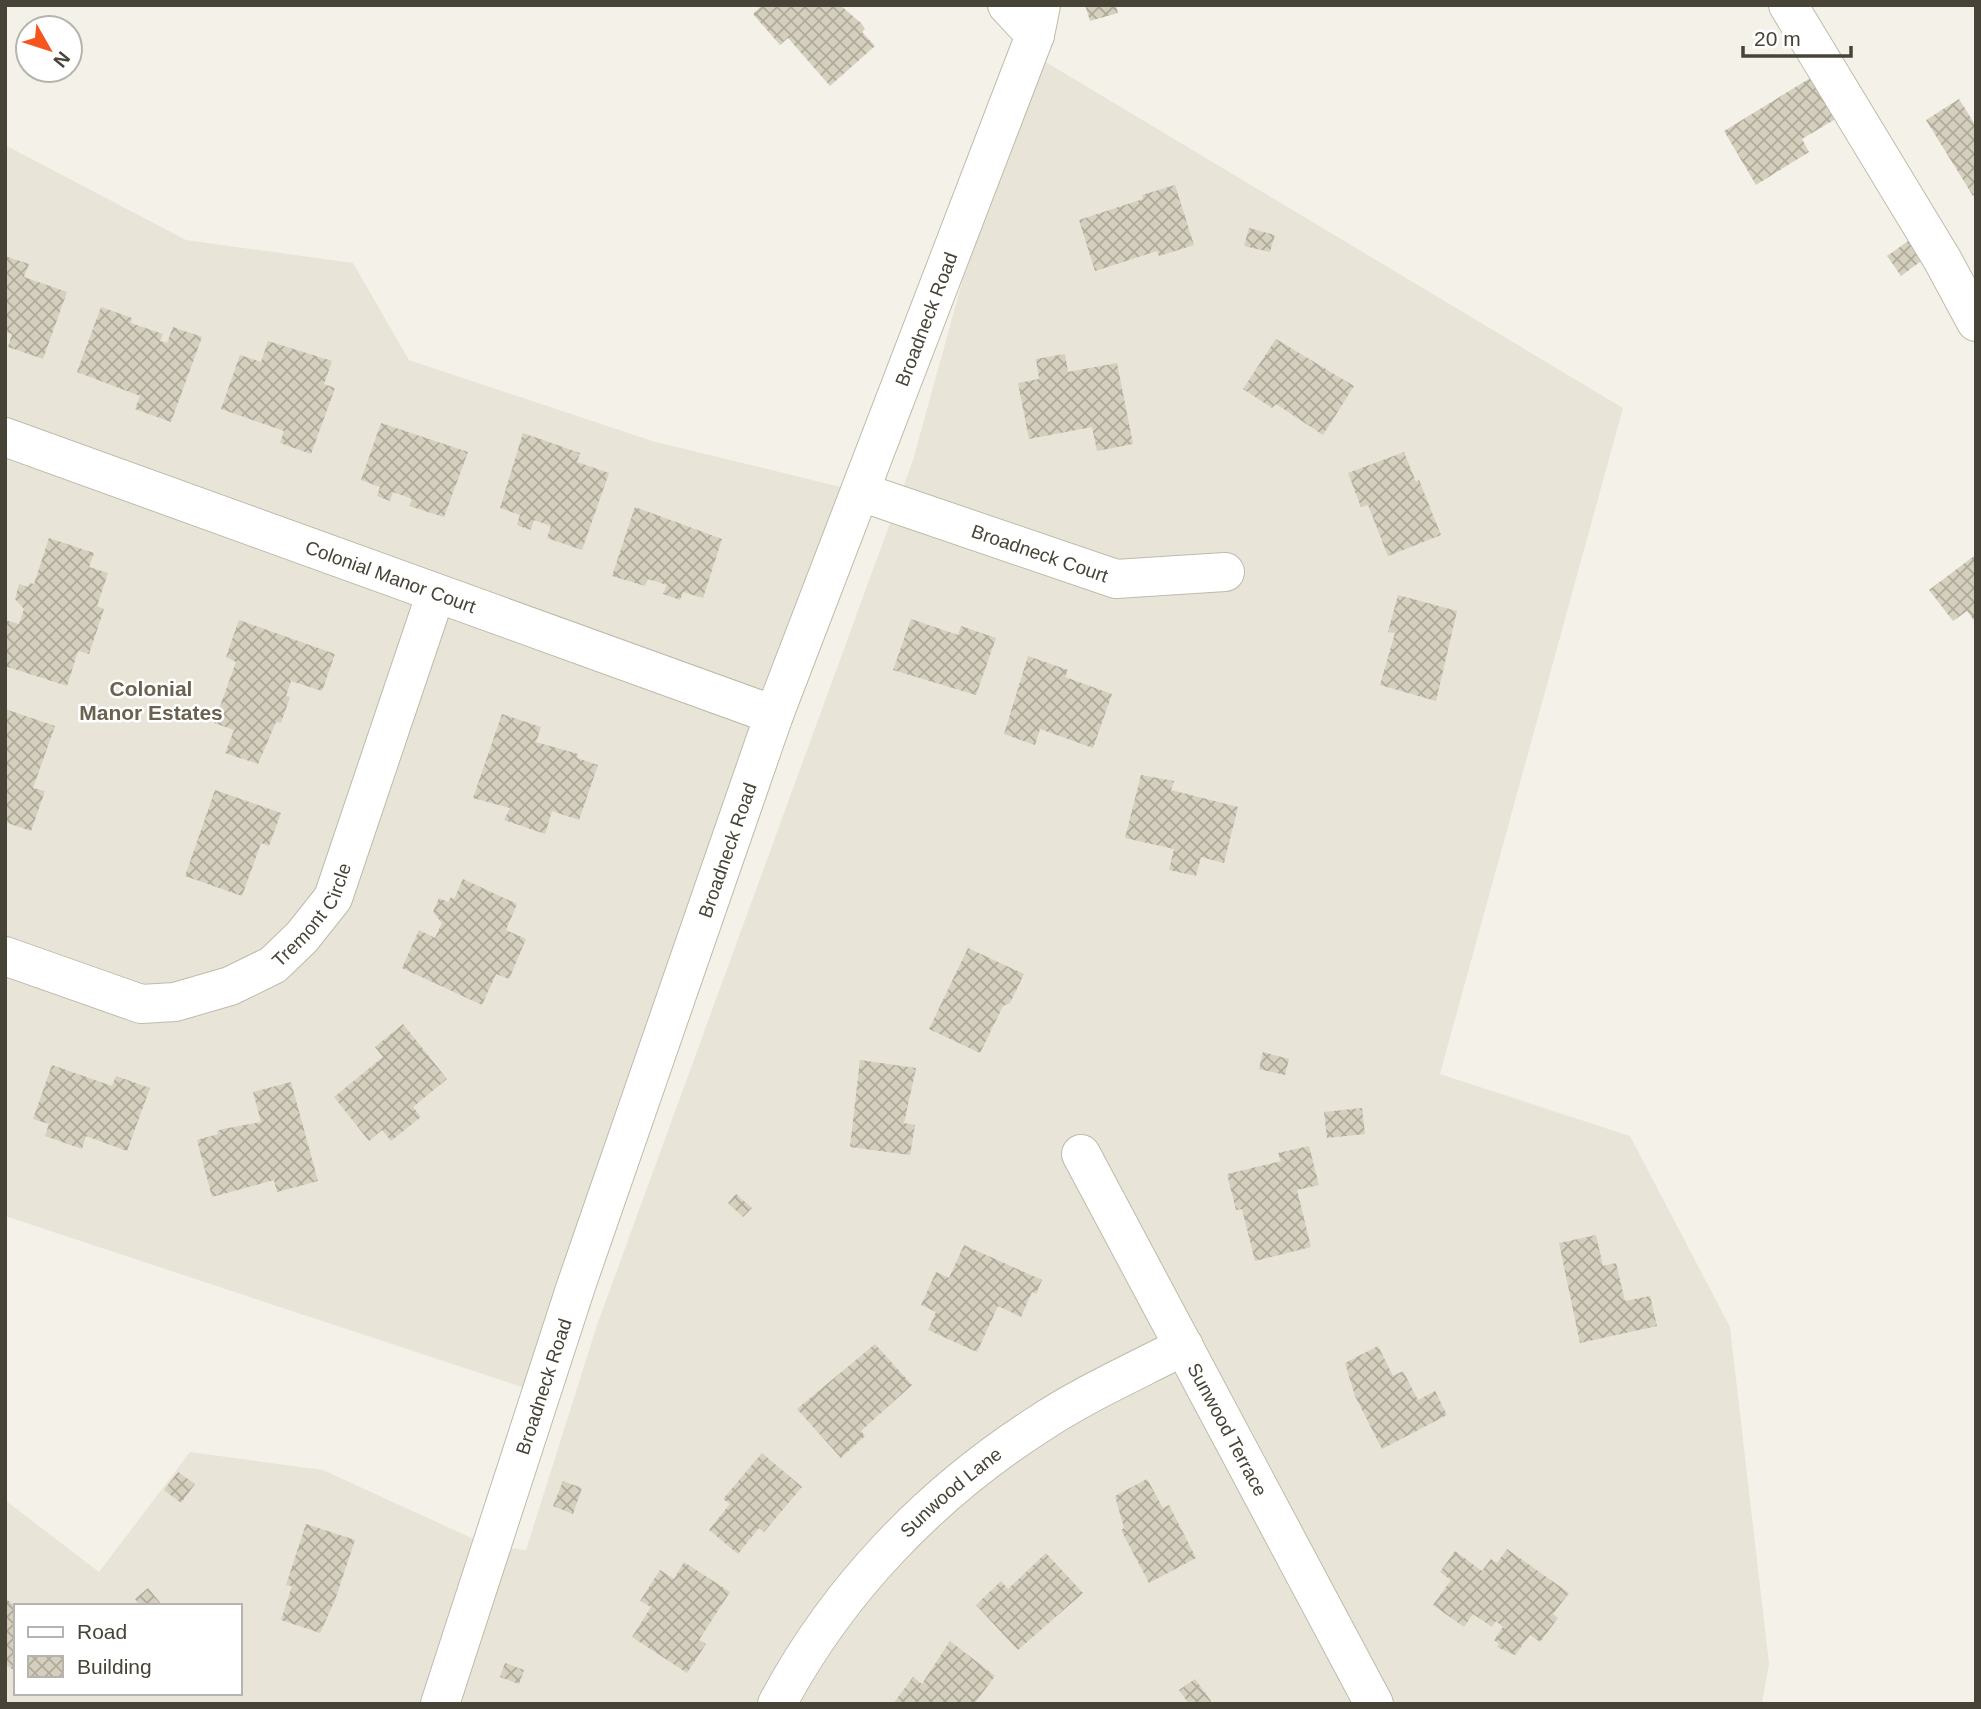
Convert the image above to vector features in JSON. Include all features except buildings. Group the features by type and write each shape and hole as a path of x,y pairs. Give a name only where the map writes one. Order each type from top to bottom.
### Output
{"street":[{"path":"1007,5 1038,20"},
{"path":"1788,5 1942,259 1976,323"},
{"name":"Broadneck Road","path":"440,1704 572,1298 774,715 861,492 1038,20"},
{"name":"Colonial Manor Court","path":"5,437 774,715"},
{"name":"Broadneck Court","path":"861,492 1116,579 1225,572"},
{"name":"Tremont Circle","path":"5,956 141,1004 175,1002 230,986 273,965 302,937 334,898 436,593"},
{"name":"Sunwood Terrace","path":"1081,1154 1374,1704"},
{"name":"Sunwood Lane","path":"777,1704 821,1631 880,1555 954,1486 1040,1423 1184,1346"}],"shaded area":[{"path":"1024,57 1044,61 1623,408 1440,1074 1630,1136 1730,1327 1769,1664 1762,1704 5,1704 5,1500 99,1572 190,1452 323,1470 489,1546 526,1550 597,1325 913,460"},
{"path":"5,145 186,240 353,263 409,360 652,441 861,492 540,1393 5,1216"}],"district":[{"name":"Colonial Manor Estates","path":"151,701"}]}
